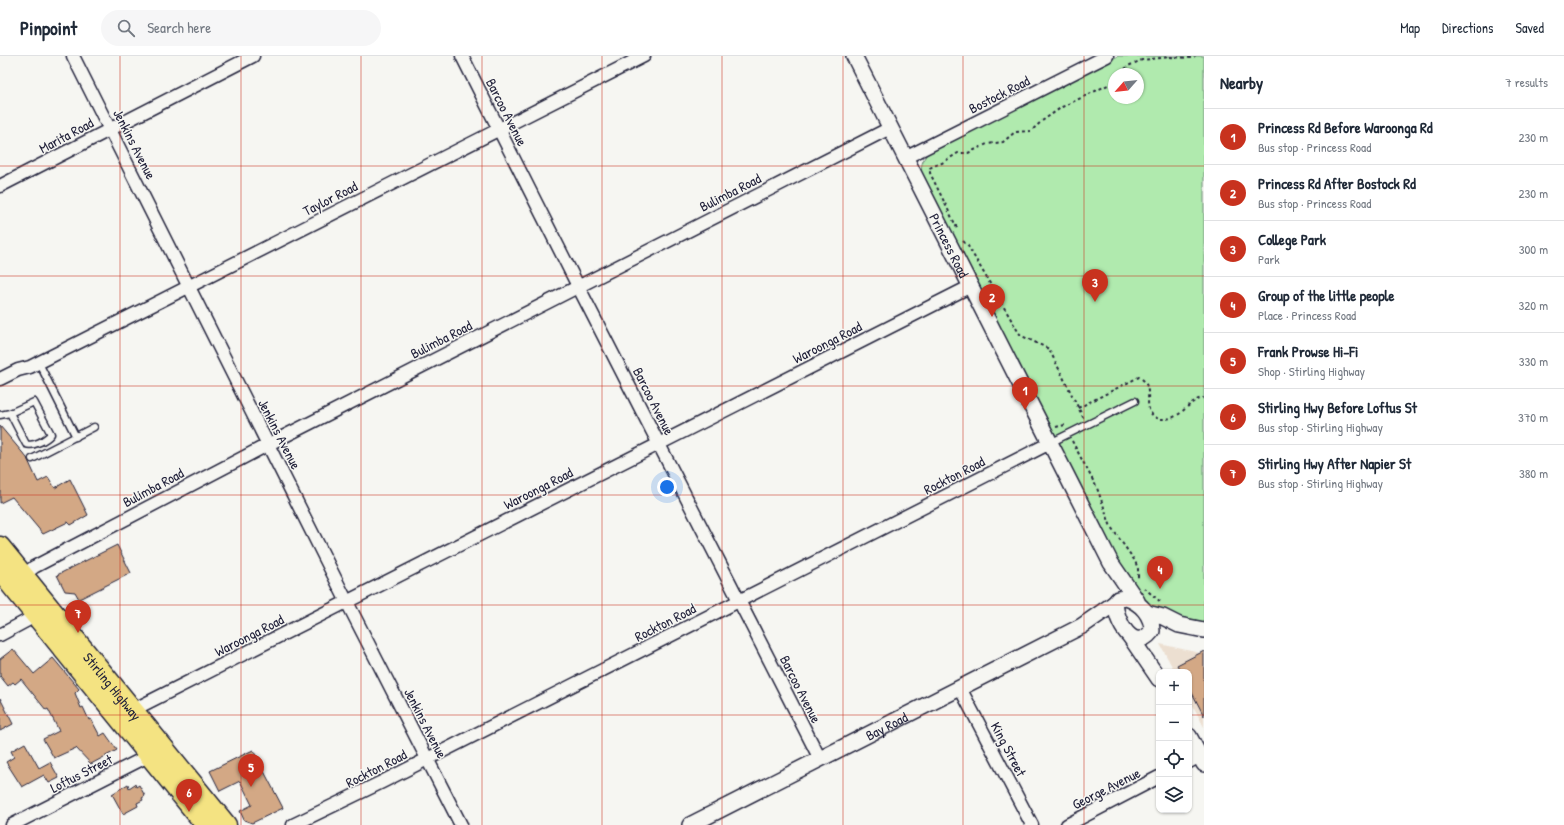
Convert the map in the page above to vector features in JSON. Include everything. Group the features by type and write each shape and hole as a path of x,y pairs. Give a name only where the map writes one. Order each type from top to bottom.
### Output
{"highway":[{"name":"Stirling Highway","path":"0,547 12,577 43,611 157,752 226,825"},
{"name":"Stirling Highway","path":"157,752 206,825"}],"street":[{"name":"Jenkins Avenue","path":"73,56 347,602 461,825"},
{"name":"Marita Road","path":"0,186 110,128 253,56"},
{"name":"Barcoo Avenue","path":"462,56 820,759"},
{"name":"Taylor Road","path":"0,378 34,365 644,56"},
{"name":"Princess Road","path":"854,56 1111,564 1137,602 1147,613"},
{"name":"Bostock Road","path":"905,158 1107,56"},
{"name":"Bulimba Road","path":"12,577 34,567 268,444 890,128"},
{"name":"Waroonga Road","path":"126,714 971,286"},
{"name":"Taylor Road","path":"0,388 21,377 34,365"},
{"name":"Rockton Road","path":"293,825 428,759 1050,443"},
{"name":"Princess Road","path":"1111,564 1117,601 1116,613 1118,621"},
{"path":"1117,601 1126,598 1137,602"},
{"name":"Bay Road","path":"690,825 1082,626 1117,601"},
{"path":"0,635 43,611"},
{"path":"1142,635 1152,623 1147,613"},
{"path":"1147,613 1163,617 1178,625 1204,630"},
{"path":"1118,621 1142,635 1156,672"},
{"name":"Bay Road","path":"1082,626 1118,621"},
{"path":"1142,635 1163,627 1178,625"},
{"name":"King Street","path":"960,688 1032,825"},
{"path":"1191,741 1198,760"},
{"name":"Loftus Street","path":"12,825 157,752"},
{"name":"George Avenue","path":"1067,825 1156,779"}],"lane":[{"path":"34,365 76,437"},
{"path":"1050,443 1135,400"},
{"path":"0,415 10,413 34,402 51,434 49,437 33,444 26,444 10,413"},
{"path":"32,459 94,427"}],"path":[{"path":"1126,68 1142,60 1170,57 1192,58 1195,56"},
{"path":"957,228 930,173 930,168 942,163 958,153 968,153 987,144 1003,142 1015,132 1031,131 1042,121 1062,108 1108,85"},
{"path":"960,236 1022,336 1049,349 1083,417 1077,420"},
{"path":"1050,428 1065,425 1071,422"},
{"path":"1065,425 1097,488 1111,527 1135,561 1138,569 1138,581 1164,606"}],"shaded area":[{"path":"1160,644 1204,654 1204,727 1192,704 1192,669 1173,669"}],"green space":[{"path":"1118,56 1204,56 1204,622 1168,614 1148,607 1114,555 921,174 921,167 926,156 931,150"}],"building":[{"path":"0,426 27,458 38,482 48,477 55,488 70,479 88,515 71,525 68,522 43,534 12,497 0,503"},
{"path":"117,545 131,573 79,599 75,592 65,591 57,575"},
{"path":"13,649 34,674 53,658 79,689 75,693 81,708 83,707 89,720 91,719 100,736 105,733 117,750 91,764 76,748 54,758 43,739 59,731 48,709 46,710 21,679 15,684 13,682 8,686 0,676 0,659"},
{"path":"1204,651 1204,716 1192,693 1192,669 1179,669 1177,665"},
{"path":"0,698 13,724 0,731"},
{"path":"25,743 39,768 50,762 59,778 49,783 44,775 22,787 6,762 14,757 11,751"},
{"path":"253,750 283,808 252,823 244,820 240,811 252,805 240,781 220,791 210,771"},
{"path":"128,784 129,788 135,784 136,787 139,785 145,796 142,798 143,800 137,803 138,806 123,814 112,794"}],"place":[{"name":"College Park","path":"1095,302"},
{"name":"Princess Rd After Bostock Rd","path":"992,317"},
{"name":"Princess Rd Before Waroonga Rd","path":"1025,410"},
{"name":"Group of the little people","path":"1160,589"},
{"name":"Stirling Hwy After Napier St","path":"78,633"},
{"name":"Frank Prowse Hi-Fi","path":"251,787"},
{"name":"Stirling Hwy Before Loftus St","path":"189,812"}]}
